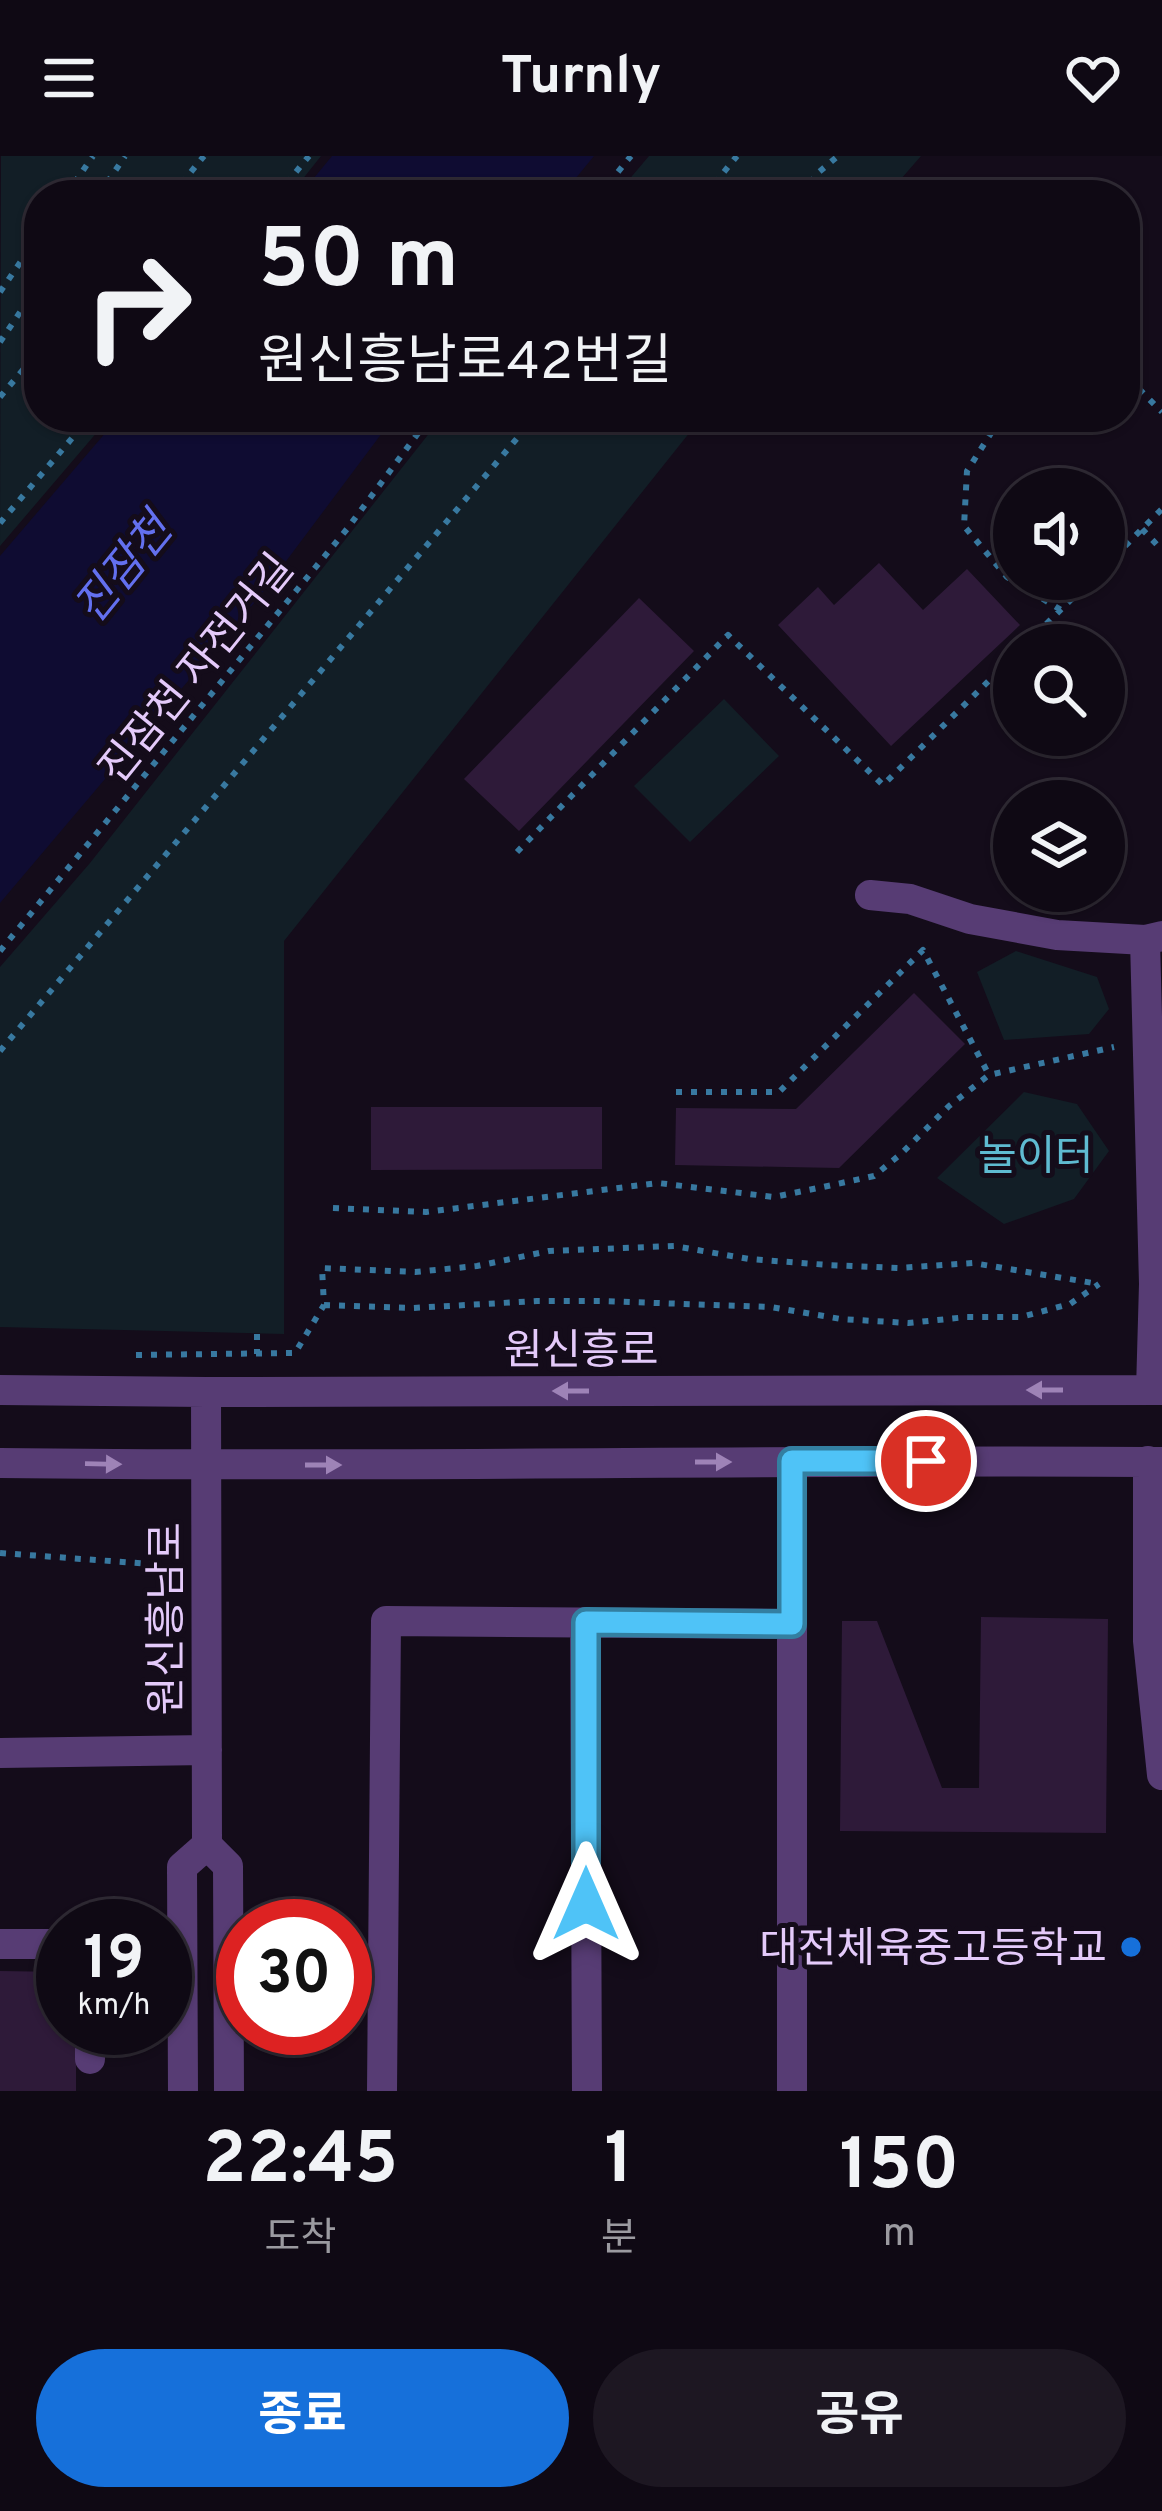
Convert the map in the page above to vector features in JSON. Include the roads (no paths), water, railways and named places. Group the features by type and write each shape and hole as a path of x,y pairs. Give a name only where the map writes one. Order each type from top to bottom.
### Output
{"street":[{"path":"870,895 910,899 970,919 1057,934 1153,938 1157,1390"},
{"name":"원신흥로","path":"0,1390 1157,1390"},
{"name":"원신흥남로","path":"206,1392 207,1845 228,1866 230,2091"},
{"path":"792,1461 792,2091"},
{"path":"0,1463 1155,1462 1148,1641 1162,1775"},
{"path":"382,2091 386,1621 792,1624"},
{"path":"586,1622 587,2091"},
{"path":"0,1753 207,1750"},
{"name":"원신흥남로","path":"179,1899 182,1867 207,1845"},
{"path":"0,1944 36,1944"},
{"name":"원신흥남로","path":"181,2055 183,2091"}],"water":[{"path":"332,156 594,156 574,180 312,180"},
{"name":"진잠천","path":"106,432 383,432 260,596 0,903 0,556"}],"place":[{"name":"대전체육중고등학교","path":"1131,1947"}],"park label":[{"name":"놀이터","path":"1036,1155"}]}
